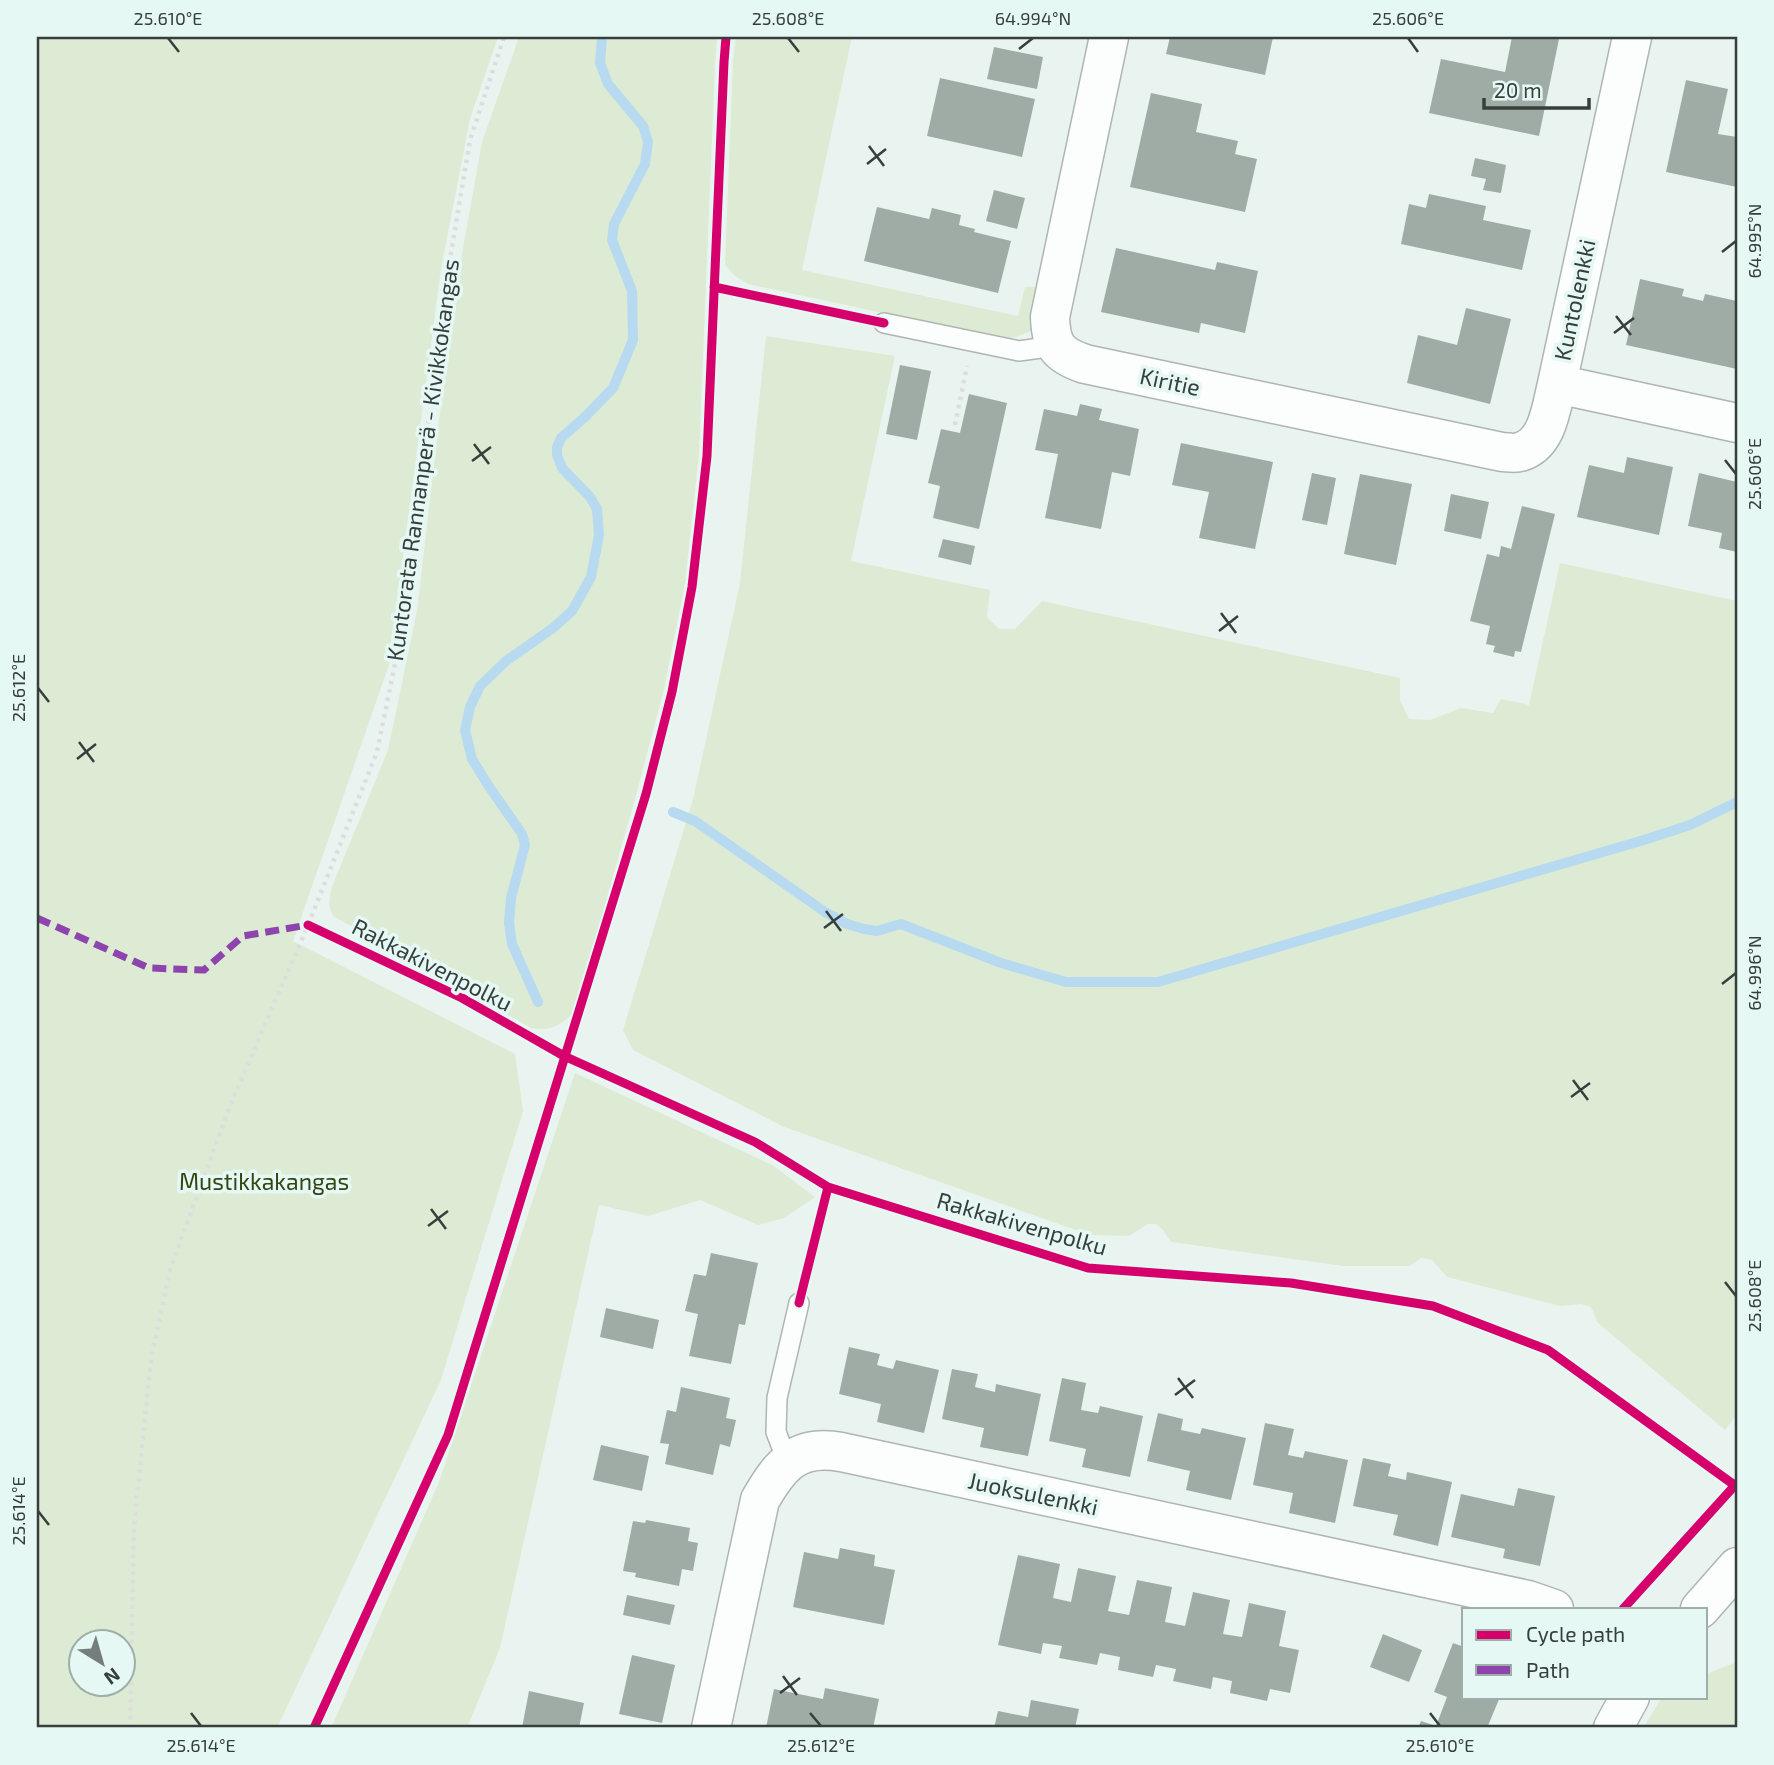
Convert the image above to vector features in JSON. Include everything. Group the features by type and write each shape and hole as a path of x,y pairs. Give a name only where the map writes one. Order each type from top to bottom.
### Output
{"street":[{"path":"1055,346 1050,317 1110,37"},
{"name":"Kuntolenkki","path":"1632,37 1557,384 1737,423"},
{"name":"Kiritie","path":"1055,346 1068,358 1086,364 1502,452 1519,453 1535,443 1545,429 1557,384"},
{"name":"Juoksulenkki","path":"711,1728 760,1500 771,1481 788,1463 800,1454 815,1451 841,1452 1528,1600 1551,1608"},
{"path":"1701,1608 1737,1567"},
{"path":"1612,1728 1629,1698"}],"lane":[{"path":"884,323 1018,351 1055,346"},
{"path":"788,1463 776,1432 777,1398 799,1303"}],"path":[{"path":"955,425 973,342"}],"green space":[{"name":"Mustikkakangas","path":"37,37 498,37 470,119 441,269 389,665 293,941 515,1054 523,1111 441,1380 277,1728 37,1728"},
{"path":"519,37 717,37 699,455 685,583 664,689 575,1010 566,1020 544,1029 531,1028 333,916 329,905 331,889 388,750 417,611 452,310 482,142"},
{"path":"736,37 852,37 802,270 1018,316 1025,287 1039,287 1031,331 1008,340 748,284 735,276 725,265"},
{"path":"766,336 895,356 851,561 990,590 987,617 999,629 1015,629 1042,601 1400,678 1400,700 1409,719 1430,720 1461,708 1493,713 1501,699 1529,705 1560,563 1737,601 1737,1414 1725,1430 1598,1323 1591,1307 1581,1304 1560,1306 1447,1277 1432,1260 1421,1258 1410,1266 1343,1266 1171,1242 1156,1224 1148,1224 1129,1236 1090,1235 784,1127 633,1050 623,1030 693,799 740,583"},
{"path":"575,1073 774,1166 815,1197 784,1218 758,1225 700,1200 648,1216 599,1205 500,1648 467,1728 331,1728 439,1482"},
{"path":"1737,1662 1737,1728 1643,1728 1661,1698 1708,1698 1708,1673"}],"building":[{"path":"1170,37 1273,37 1265,75 1166,54"},
{"path":"1512,37 1559,39 1539,136 1429,113 1441,59 1505,72"},
{"path":"994,47 1043,57 1037,89 987,79"},
{"path":"940,78 1035,99 1022,157 927,136"},
{"path":"1686,80 1728,89 1718,134 1737,137 1737,187 1666,172"},
{"path":"1151,93 1202,104 1196,132 1238,141 1235,154 1257,159 1245,212 1130,187"},
{"path":"1475,158 1506,165 1501,193 1483,190 1486,179 1471,176"},
{"path":"994,190 1025,198 1017,229 986,221"},
{"path":"1429,194 1486,206 1483,220 1531,230 1522,270 1401,244 1409,204 1426,208"},
{"path":"877,207 929,219 932,208 961,215 959,225 975,229 974,232 1011,241 998,293 864,261"},
{"path":"1116,248 1215,270 1217,262 1258,271 1245,333 1201,323 1199,333 1101,312"},
{"path":"1640,279 1684,289 1682,296 1703,301 1705,294 1737,301 1737,369 1626,345"},
{"path":"1466,308 1511,319 1490,404 1407,383 1418,335 1457,345"},
{"path":"900,365 931,371 917,440 886,434"},
{"path":"969,394 1007,403 979,529 933,518 940,486 928,483 941,429 960,433"},
{"path":"1080,404 1102,409 1099,420 1139,429 1130,476 1112,472 1101,529 1045,518 1058,454 1035,450 1044,409 1077,416"},
{"path":"1181,443 1273,462 1255,549 1199,538 1209,492 1172,485"},
{"path":"1627,457 1673,467 1659,535 1577,517 1589,465 1624,473"},
{"path":"1312,473 1336,478 1327,525 1302,520"},
{"path":"1699,473 1737,482 1737,552 1719,548 1722,533 1688,526"},
{"path":"1360,474 1412,484 1396,565 1344,554"},
{"path":"1451,494 1489,502 1481,539 1444,531"},
{"path":"1522,506 1555,514 1521,652 1515,651 1514,657 1493,652 1495,646 1486,644 1490,626 1470,621 1487,554 1499,557 1501,546 1511,549"},
{"path":"943,539 975,546 971,565 938,557"},
{"path":"711,1253 758,1263 745,1325 739,1324 731,1364 689,1356 698,1314 685,1311 694,1274 706,1276"},
{"path":"606,1308 659,1320 653,1349 600,1337"},
{"path":"849,1347 880,1354 877,1365 893,1369 896,1360 939,1370 924,1433 877,1422 881,1404 839,1394"},
{"path":"952,1369 978,1374 975,1387 995,1392 996,1384 1041,1394 1028,1456 980,1447 984,1428 942,1419"},
{"path":"1062,1378 1086,1383 1081,1410 1098,1413 1100,1406 1143,1416 1130,1477 1082,1467 1086,1449 1049,1441"},
{"path":"681,1387 730,1398 726,1418 736,1420 730,1447 720,1444 713,1475 665,1464 669,1444 660,1443 667,1410 676,1412"},
{"path":"1158,1413 1183,1419 1181,1430 1200,1434 1202,1428 1246,1438 1231,1500 1186,1490 1190,1471 1147,1461"},
{"path":"1265,1423 1294,1429 1288,1455 1303,1458 1305,1451 1348,1460 1335,1523 1289,1513 1293,1493 1253,1485"},
{"path":"601,1445 649,1456 642,1491 593,1480"},
{"path":"1363,1458 1391,1464 1388,1476 1406,1480 1407,1472 1452,1482 1438,1546 1393,1535 1398,1515 1353,1506"},
{"path":"1518,1488 1555,1496 1540,1566 1503,1558 1505,1549 1451,1537 1461,1494 1514,1506"},
{"path":"646,1520 690,1528 688,1541 698,1543 693,1571 682,1569 679,1586 635,1577 636,1573 623,1571 633,1521 645,1523"},
{"path":"840,1548 875,1555 874,1566 895,1570 884,1625 793,1607 804,1552 838,1559"},
{"path":"1018,1555 1060,1564 1053,1598 1071,1602 1078,1568 1116,1576 1108,1611 1129,1615 1137,1580 1172,1587 1165,1622 1185,1626 1193,1592 1230,1600 1223,1634 1242,1637 1249,1603 1286,1611 1279,1646 1299,1650 1290,1693 1270,1689 1267,1701 1230,1693 1232,1681 1213,1677 1211,1689 1173,1681 1176,1669 1156,1665 1153,1677 1118,1670 1120,1657 1100,1653 1097,1665 1059,1658 1062,1646 1043,1643 1041,1654 998,1645"},
{"path":"627,1595 675,1605 670,1625 623,1615"},
{"path":"1383,1634 1422,1650 1409,1682 1370,1667"},
{"path":"1453,1643 1462,1646 1462,1698 1500,1698 1487,1728 1418,1728 1421,1721 1436,1726 1447,1697 1434,1692"},
{"path":"632,1655 675,1665 662,1723 619,1714"},
{"path":"825,1688 879,1699 873,1728 766,1728 774,1689 823,1699"},
{"path":"529,1691 584,1703 579,1728 522,1728"},
{"path":"1031,1700 1079,1709 1075,1728 994,1728 998,1711 1028,1717"}],"waterway":[{"path":"538,1002 512,944 509,923 511,898 525,845 522,834 472,759 465,730 470,707 480,686 506,661 572,611 591,577 599,535 597,509 590,497 562,468 557,447 561,438 613,388 633,340 632,291 612,240 614,224 645,164 648,142 643,126 608,84 600,63 602,37"},
{"path":"673,812 695,821 825,912 847,924 877,931 901,924 1001,963 1066,982 1158,982 1644,840 1690,825 1737,802"}],"marked path":[{"path":"37,918 149,968 204,970 243,936 308,925"}],"cycle path":[{"path":"314,1728 448,1435 646,794 672,692 692,587 707,456 726,37"},
{"path":"714,287 884,323"},
{"name":"Rakkakivenpolku","path":"308,925 462,998 564,1056 755,1142 828,1187 1088,1268 1291,1283 1433,1306 1548,1350 1737,1487"},
{"path":"799,1303 828,1187"},
{"path":"1624,1608 1737,1483"}]}
